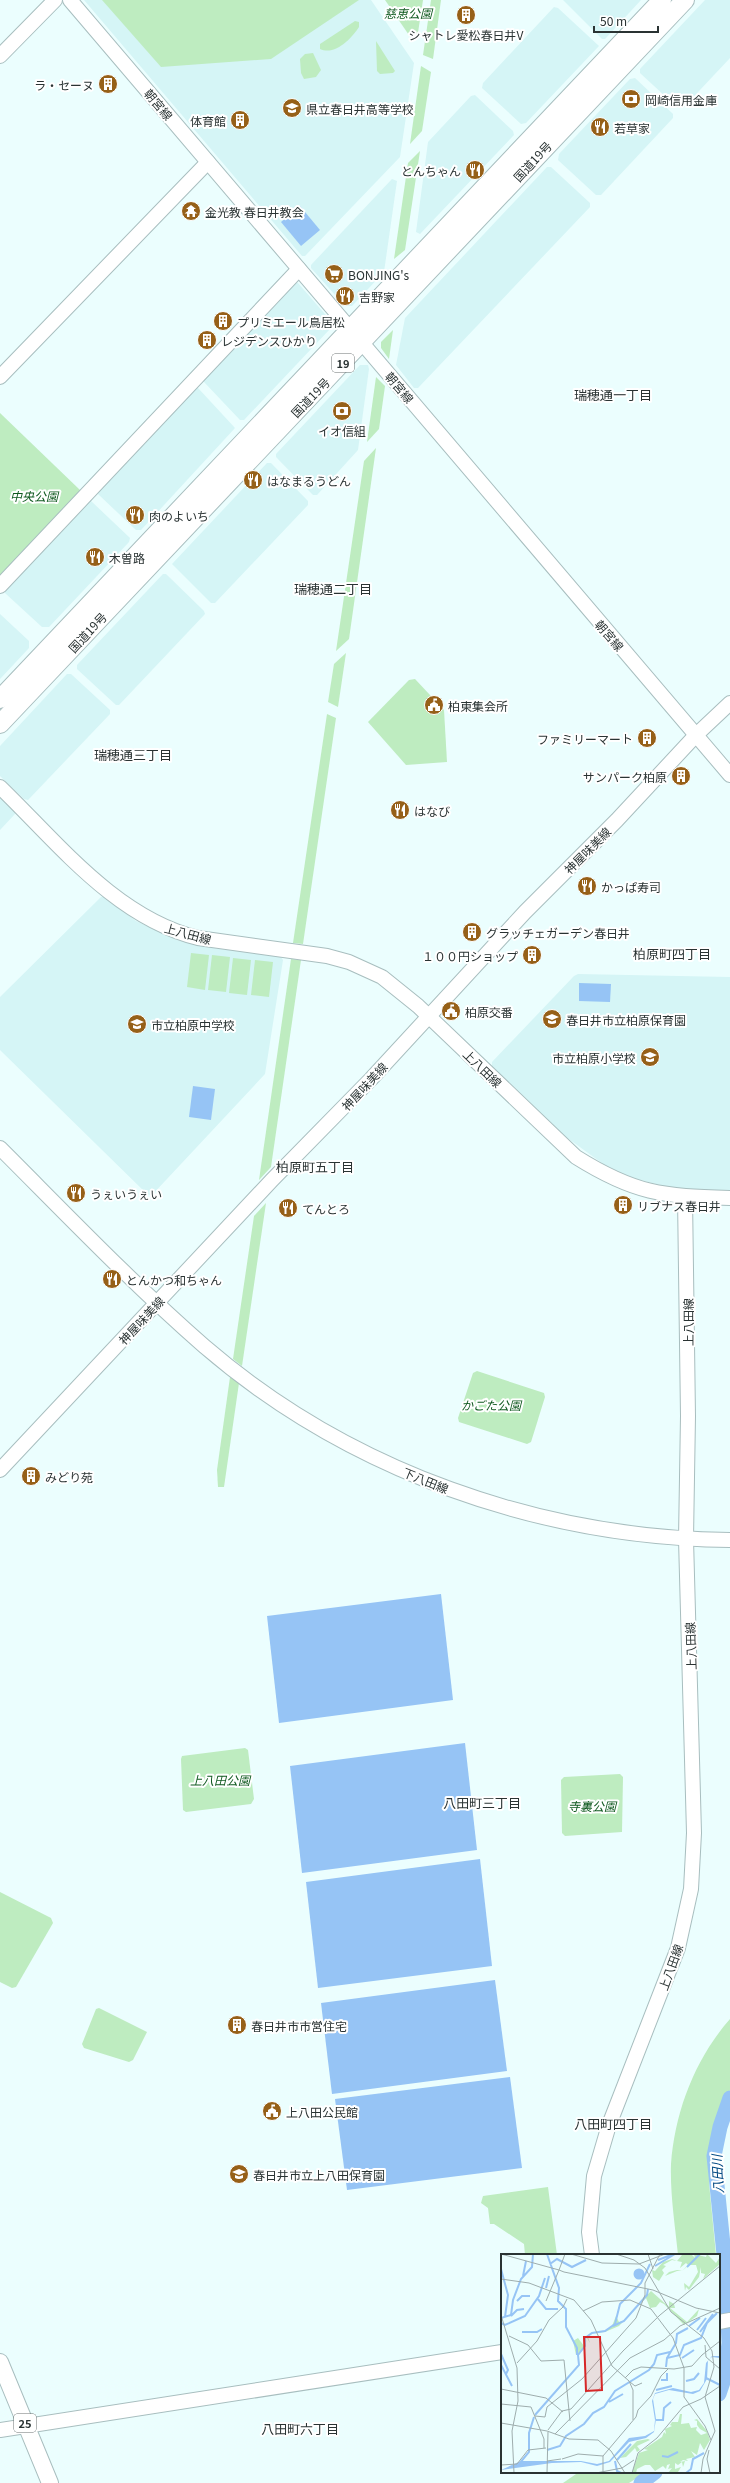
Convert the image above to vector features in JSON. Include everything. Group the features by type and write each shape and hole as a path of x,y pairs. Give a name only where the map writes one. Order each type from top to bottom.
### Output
{"highway":[{"name":"国道19号","path":"0,724 356,337 662,0"},
{"name":"国道19号","path":"0,700 685,0"}],"main road":[{"name":"25","path":"0,2362 50,2483"}],"street":[{"path":"0,56 55,0"},
{"name":"朝宮線","path":"70,0 730,775"},
{"path":"0,377 208,162"},
{"path":"0,586 299,269"},
{"name":"神屋味美線","path":"0,1470 162,1307 272,1180 366,1084 428,1016 696,735 730,703"},
{"name":"上八田線","path":"0,787 104,888 134,912 150,921 198,938 306,952 349,962 392,984 428,1016 576,1157 608,1177 629,1185 667,1196 685,1196 688,1408 686,1540 694,1844 691,1889 678,1948 609,2125 594,2176 589,2232 592,2254"},
{"name":"下八田線","path":"0,1148 162,1307 204,1346 256,1386 306,1420 405,1472 454,1492 556,1522 631,1534 686,1540 730,1540"},
{"path":"685,1196 730,1198"},
{"path":"720,2322 730,2320"},
{"path":"0,2430 259,2391 501,2352"}],"shaded area":[{"name":"県立春日井高等学校","path":"84,0 371,0 414,63 400,157 305,256 302,256"},
{"path":"563,0 641,0 605,39 602,39"},
{"path":"705,0 730,0 730,58 683,108 678,108 640,73 640,69"},
{"path":"554,7 558,8 599,46 526,123 521,124 482,88 483,83"},
{"path":"635,78 673,114 673,118 601,195 596,195 558,160 559,154 630,79"},
{"path":"475,95 513,131 514,135 420,234 416,232 428,142 471,96"},
{"path":"547,167 551,167 590,203 590,207 418,388 414,388 396,365 405,318"},
{"path":"392,179 397,181 384,272 352,306 345,306 311,268 311,265"},
{"path":"294,283 298,283 331,321 330,329 244,420 240,420 204,382 204,379"},
{"path":"360,365 368,365 369,369 358,450 317,495 313,495 276,457 276,454"},
{"path":"195,388 198,388 235,428 141,530 136,530 98,494 98,490"},
{"path":"267,463 271,463 308,501 308,505 215,603 211,603 172,564"},
{"path":"88,501 91,501 130,538 129,542 49,627 42,627 5,593 5,589"},
{"path":"163,574 166,574 204,611 205,614 119,705 116,705 77,669 77,665"},
{"path":"0,614 29,641 29,648 0,679"},
{"path":"67,674 71,674 110,710 110,714 28,800 24,799 0,776 0,746"},
{"path":"0,797 15,811 15,814 0,830"},
{"name":"市立柏原中学校","path":"101,897 105,897 136,921 177,940 206,947 281,957 283,960 265,1074 152,1195 148,1195 0,1050 0,997"},
{"name":"市立柏原小学校","path":"578,974 730,977 730,1191 693,1191 664,1186 632,1178 606,1166 566,1137 492,1066 492,1062 574,976"}],"green space":[{"path":"102,0 359,0 271,59 161,67"},
{"name":"慈恵公園","path":"385,0 423,0 417,39 413,41"},
{"path":"431,0 441,0 433,59 423,55"},
{"path":"355,21 359,22 359,27 348,41 331,50 326,51 320,49 320,44"},
{"path":"376,41 395,71 393,73 380,74 377,71"},
{"path":"313,53 321,70 316,77 304,79 301,73 300,59 305,54"},
{"path":"421,66 431,72 422,131 410,144"},
{"path":"420,151 405,250 394,259 408,163"},
{"path":"393,330 389,359 381,348 381,342"},
{"path":"376,377 385,386 379,429 367,442"},
{"name":"中央公園","path":"0,413 80,490 80,494 0,579"},
{"path":"376,448 349,639 336,651 364,461"},
{"path":"346,653 338,707 328,702 334,664"},
{"path":"415,679 444,710 447,762 406,765 368,722 409,680"},
{"path":"327,714 336,718 303,944 293,943"},
{"path":"191,953 209,955 205,990 187,987"},
{"path":"212,955 230,957 226,992 208,990"},
{"path":"233,958 251,960 247,995 229,993"},
{"path":"291,959 301,960 271,1167 259,1180"},
{"path":"255,960 273,962 269,997 251,995"},
{"path":"266,1203 242,1366 233,1359 254,1216"},
{"name":"かごた公園","path":"477,1371 544,1393 545,1397 531,1442 527,1444 459,1422 458,1418 473,1373"},
{"path":"230,1377 239,1383 224,1487 218,1487 217,1470"},
{"name":"上八田公園","path":"245,1748 248,1750 254,1799 251,1804 186,1812 183,1810 182,1756"},
{"name":"寺裏公園","path":"620,1774 623,1777 622,1832 565,1836 562,1833 561,1780 564,1777"},
{"path":"0,1892 51,1918 53,1923 16,1987 12,1988 0,1982"},
{"path":"99,2008 147,2032 133,2060 129,2062 84,2048 82,2044 96,2009"},
{"path":"730,2019 730,2090 711,2139 709,2183 716,2254 678,2254 671,2187 673,2144 682,2105 689,2087 697,2068"},
{"path":"548,2187 557,2254 525,2254 524,2244 494,2224 490,2224 488,2208 481,2203 483,2196"},
{"path":"720,2290 722,2309 720,2344"},
{"path":"578,2473 644,2473 629,2483 563,2483"}],"water":[{"path":"300,206 320,230 301,246 281,222"},
{"path":"579,983 611,984 610,1002 579,1001"},
{"path":"193,1086 215,1089 211,1120 189,1117"},
{"path":"441,1594 453,1700 279,1723 267,1616"},
{"path":"465,1743 477,1850 302,1873 290,1766"},
{"path":"480,1859 492,1966 318,1988 306,1882"},
{"path":"495,1980 507,2071 332,2094 321,2003"},
{"path":"510,2077 522,2168 347,2190 335,2099"}],"waterway":[{"name":"八田川","path":"720,2391 725,2376 729,2343 726,2274 714,2156 720,2127 730,2098"},
{"name":"八田川","path":"641,2483 654,2473"}],"place":[{"name":"シャトレ愛松春日井V","path":"466,15"},
{"name":"ラ・セーヌ","path":"108,84"},
{"name":"岡崎信用金庫","path":"631,99"},
{"name":"県立春日井高等学校","path":"292,108"},
{"name":"体育館","path":"240,120"},
{"name":"若草家","path":"600,127"},
{"name":"とんちゃん","path":"475,170"},
{"name":"金光教 春日井教会","path":"191,211"},
{"name":"BONJING's","path":"334,274"},
{"name":"吉野家","path":"345,296"},
{"name":"プリミエール鳥居松","path":"223,321"},
{"name":"レジデンスひかり","path":"207,340"},
{"name":"イオ信組","path":"342,411"},
{"name":"はなまるうどん","path":"253,480"},
{"name":"肉のよいち","path":"135,515"},
{"name":"木曽路","path":"95,557"},
{"name":"柏東集会所","path":"434,705"},
{"name":"ファミリーマート","path":"647,738"},
{"name":"サンパーク柏原","path":"681,776"},
{"name":"はなび","path":"400,810"},
{"name":"かっぱ寿司","path":"587,886"},
{"name":"グラッチェガーデン春日井","path":"472,932"},
{"name":"１００円ショップ","path":"532,955"},
{"name":"柏原交番","path":"451,1011"},
{"name":"春日井市立柏原保育園","path":"552,1019"},
{"name":"市立柏原中学校","path":"137,1024"},
{"name":"市立柏原小学校","path":"650,1057"},
{"name":"うぇいうぇい","path":"76,1193"},
{"name":"リブナス春日井","path":"623,1205"},
{"name":"てんとろ","path":"288,1208"},
{"name":"とんかつ和ちゃん","path":"112,1279"},
{"name":"みどり苑","path":"31,1476"},
{"name":"春日井市市営住宅","path":"237,2025"},
{"name":"上八田公民館","path":"272,2111"},
{"name":"春日井市立上八田保育園","path":"239,2174"}],"district":[{"name":"瑞穂通一丁目","path":"613,394"},
{"name":"瑞穂通二丁目","path":"333,588"},
{"name":"瑞穂通三丁目","path":"133,754"},
{"name":"柏原町四丁目","path":"672,953"},
{"name":"柏原町五丁目","path":"315,1166"},
{"name":"八田町三丁目","path":"482,1802"},
{"name":"八田町四丁目","path":"613,2123"},
{"name":"八田町六丁目","path":"300,2428"}]}
